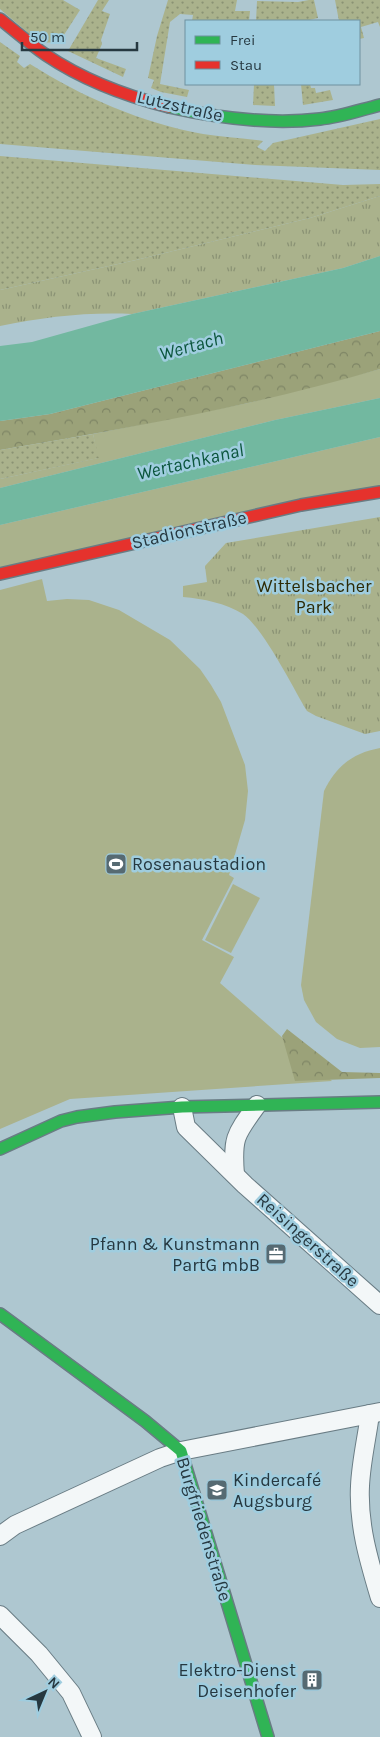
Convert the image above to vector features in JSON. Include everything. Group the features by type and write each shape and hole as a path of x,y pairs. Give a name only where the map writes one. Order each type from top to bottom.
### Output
{"street":[{"name":"Lutzstraße","path":"0,19 35,48 84,77 126,94 170,107 232,118 268,121 320,119 380,105"},
{"name":"Stadionstraße","path":"0,574 301,505 380,492"},
{"path":"0,1150 46,1127 77,1117 150,1108 380,1102"},
{"path":"235,1175 235,1142 242,1126 257,1105"},
{"name":"Reisingerstraße","path":"182,1107 186,1127 235,1175 380,1305"},
{"name":"Burgfriedenstraße","path":"0,1314 181,1451 268,1737"},
{"path":"0,1536 15,1525 160,1458 181,1451 375,1413 360,1485 360,1510 365,1547 380,1598"},
{"path":"0,1614 39,1654 71,1693 92,1737"}],"green space":[{"path":"0,0 63,0 80,10 62,38 55,42 40,43 0,9"},
{"path":"98,0 109,0 102,11 110,14 96,58 126,69 123,77 68,51"},
{"path":"168,0 237,0 235,11 250,11 249,20 192,20 193,15 180,14 170,22 160,84 189,90 187,97 151,88 154,80 148,78 157,36"},
{"path":"314,0 318,18 309,20 256,20 257,1 298,2"},
{"path":"335,0 380,0 380,27 378,22 361,27 364,38 360,39 360,20 339,20"},
{"path":"0,42 20,56 17,62 24,68 30,64 70,87 113,107 135,116 180,129 203,134 263,141 257,147 265,151 273,143 380,119 380,170 255,165 0,144"},
{"path":"254,85 274,85 275,106 253,105"},
{"path":"301,85 310,85 311,88 315,88 316,93 330,90 333,100 303,105"},
{"path":"0,156 343,185 380,184 380,196 310,218 136,260 0,290"},
{"path":"380,196 380,256 343,268 132,314 66,316 0,326 0,290 136,260 310,218"},
{"path":"380,331 380,369 239,405 0,450 0,421 50,414"},
{"path":"380,369 380,398 275,420 0,488 0,479 98,458 93,434 248,403"},
{"path":"93,434 99,458 0,479 0,450"},
{"path":"380,437 380,492 0,574 0,525"},
{"name":"Wittelsbacher Park","path":"380,517 380,731 365,734 307,711 269,645 251,622 243,614 222,604 183,597 183,586 207,582 205,566 226,543"},
{"name":"Rosenaustadion","path":"42,579 47,601 67,599 89,600 119,610 170,640 200,669 221,702 245,765 248,791 245,820 229,875 234,878 202,940 234,957 220,983 332,1081 70,1099 0,1129 0,590"},
{"path":"380,748 380,1047 360,1048 337,1039 316,1022 304,1000 301,985 324,791 334,774 346,762 362,753"},
{"path":"233,884 260,898 231,953 205,940"},
{"path":"287,1029 342,1072 380,1073 380,1078 295,1081 282,1036"}],"water":[{"name":"Wertach","path":"380,256 380,331 50,414 0,421 0,346 32,342 132,314 343,268"},
{"name":"Wertachkanal","path":"380,398 380,437 0,525 0,488 275,420"}],"traffic: fast":[{"path":"169,107 225,117 263,121 301,121 328,118 380,105"},
{"path":"0,1149 61,1121 115,1112 182,1107 380,1102"},
{"path":"0,1314 145,1421 181,1451 268,1737"}],"traffic: jam":[{"path":"0,19 40,51 90,80 137,98 169,107"},
{"path":"0,574 301,505 380,492"}],"place":[{"name":"Rosenaustadion","path":"116,864"},
{"name":"Pfann & Kunstmann PartG mbB","path":"276,1254"},
{"name":"Kindercafé Augsburg","path":"217,1490"},
{"name":"Elektro-Dienst Deisenhofer","path":"312,1680"}]}
